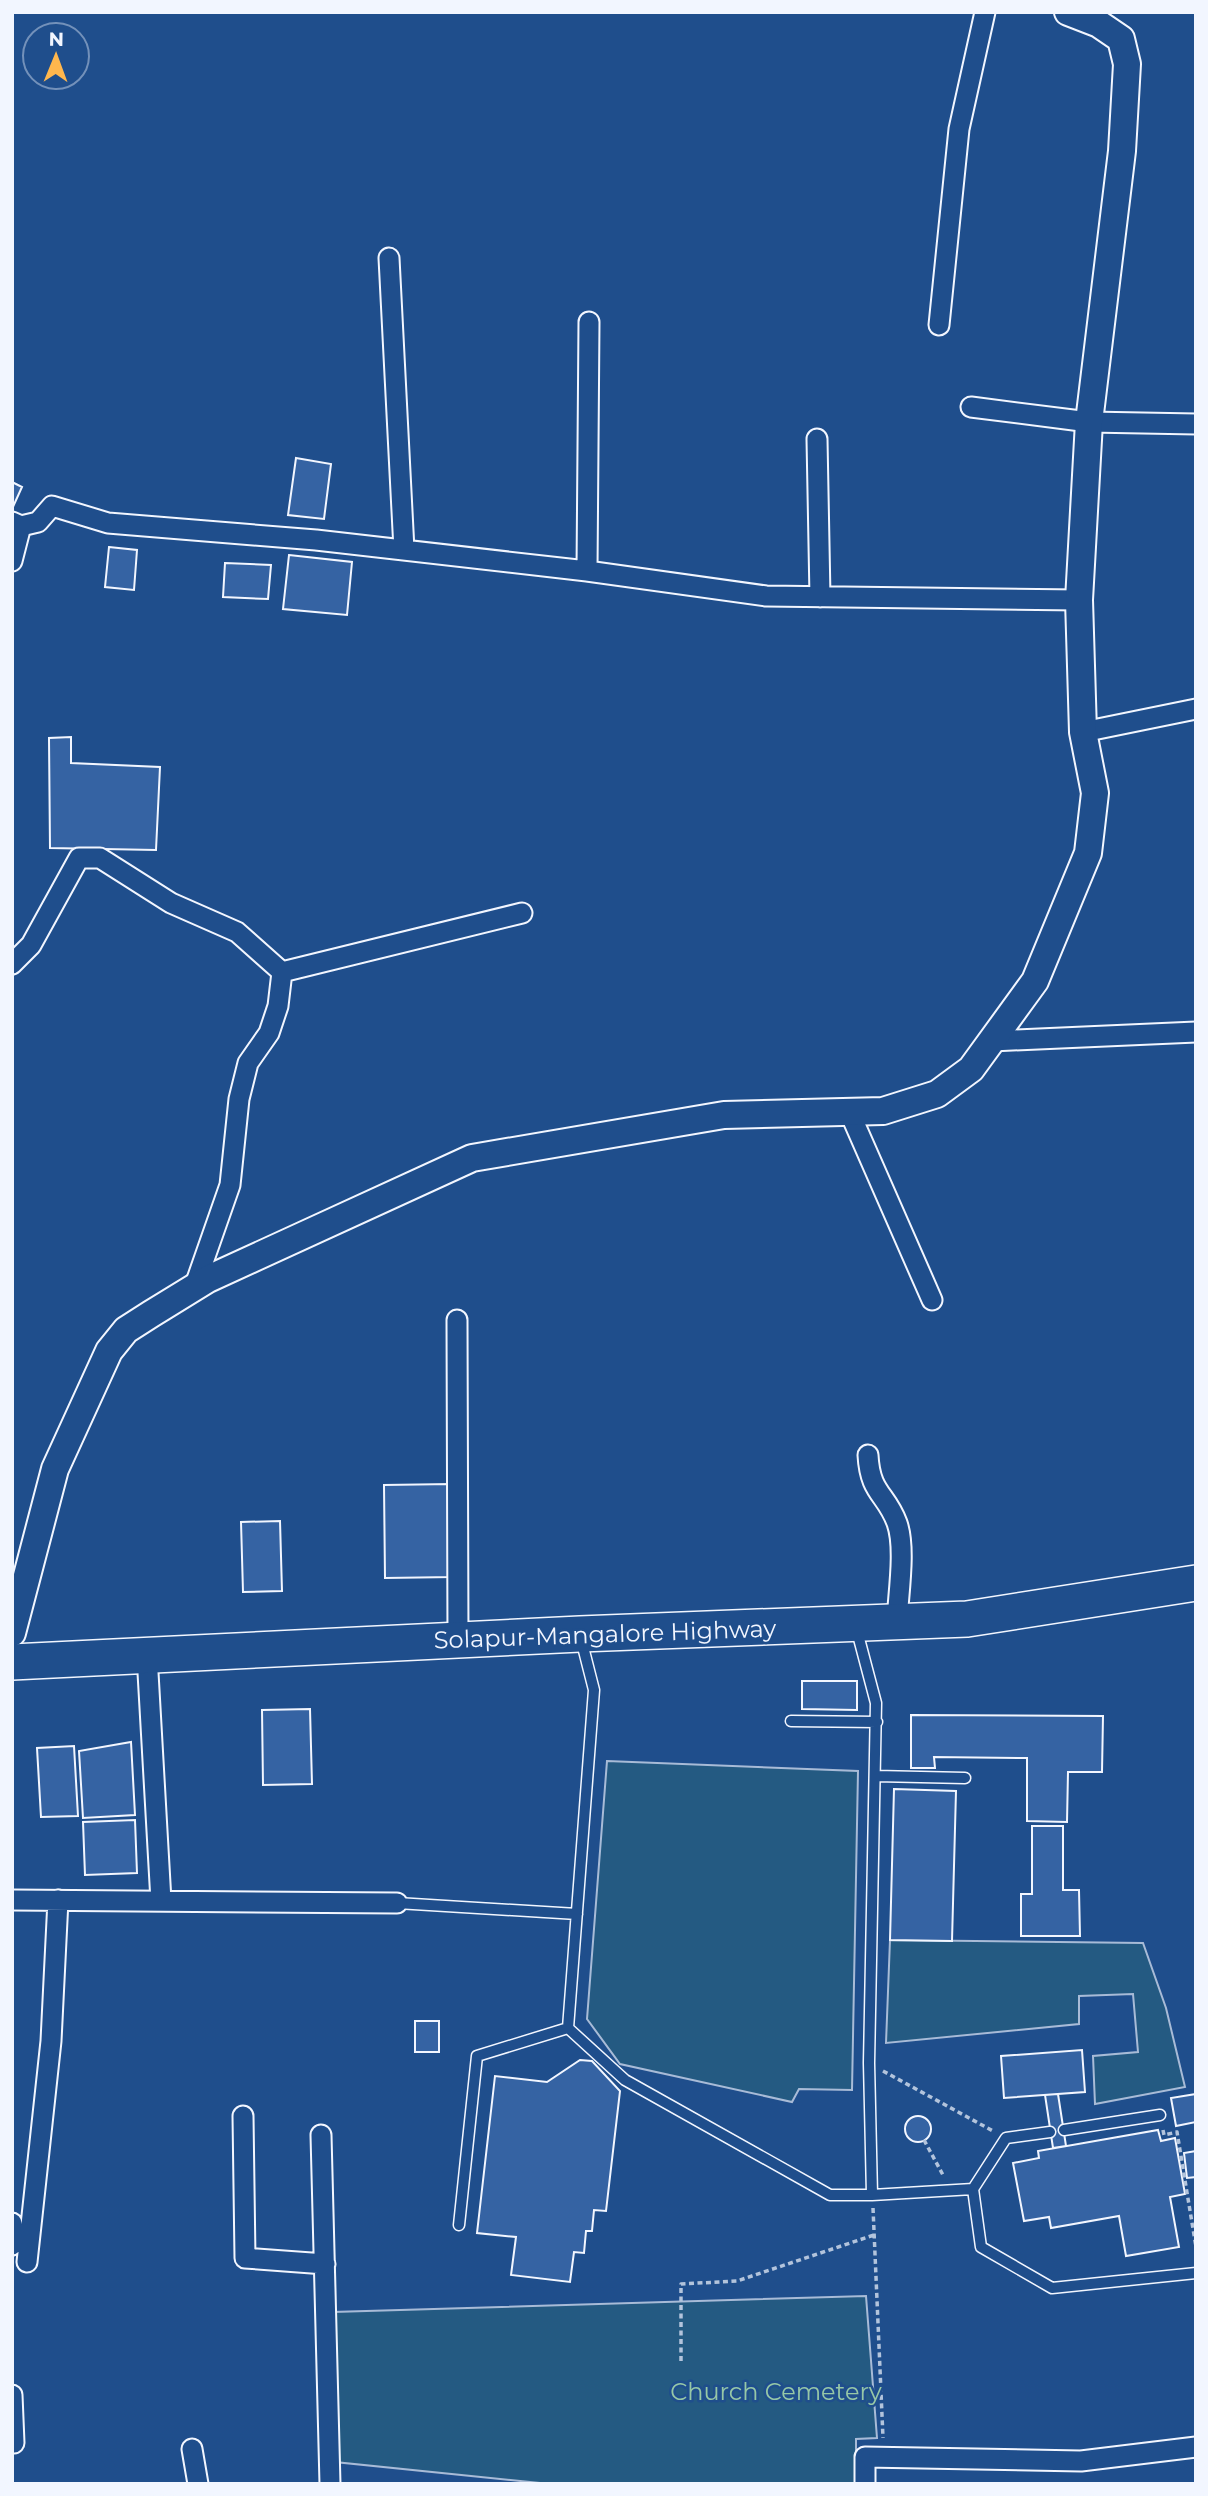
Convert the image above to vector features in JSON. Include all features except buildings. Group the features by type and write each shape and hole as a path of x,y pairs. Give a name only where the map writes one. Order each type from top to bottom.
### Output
{"highway":[{"name":"Solapur-Mangalore Highway","path":"12,1662 580,1634 967,1619 1194,1585"}],"street":[{"path":"939,325 959,129 985,12"},
{"path":"12,1633 55,1469 109,1351 126,1330 194,1288 340,1216 472,1157 724,1115 883,1111 937,1094 971,1069 1035,981 1088,853 1095,793 1083,732 1079,600 1089,422 1122,151 1127,64 1121,39 1099,24 1068,12"},
{"path":"390,258 404,550"},
{"path":"587,571 589,322"},
{"path":"971,407 1089,422 1196,424"},
{"path":"817,439 820,597"},
{"path":"12,561 17,524 38,522 52,506 108,523 198,528 404,550 587,571 766,596 1079,600"},
{"path":"1083,732 1196,709"},
{"path":"12,964 32,945 79,858 100,858 171,904 237,932 282,972"},
{"path":"282,972 522,913"},
{"path":"194,1288 230,1185 239,1099 248,1063 269,1033 278,1006 282,972"},
{"path":"992,1041 1196,1032"},
{"path":"849,1111 932,1300"},
{"path":"457,1320 458,1640"},
{"path":"868,1455 869,1478 898,1524 900,1551 897,1622"},
{"path":"147,1655 161,1901"},
{"path":"12,1900 397,1903"},
{"path":"27,2262 51,2041 58,1900"},
{"path":"243,2116 245,2258 325,2264"},
{"path":"321,2135 325,2264 324,2371 330,2484"},
{"path":"12,2223 12,2245"},
{"path":"12,2395 15,2443"},
{"path":"865,2484 865,2457 1081,2461 1196,2447"},
{"path":"192,2449 198,2484"}],"lane":[{"path":"856,1623 877,1703 869,2063 872,2195"},
{"path":"568,2028 594,1690 580,1634"},
{"path":"791,1721 877,1722"},
{"path":"876,1776 965,1778"},
{"path":"397,1903 577,1914"},
{"path":"568,2028 625,2080 830,2195 973,2189"},
{"path":"459,2225 477,2056 568,2028"},
{"path":"1064,2130 1160,2115"},
{"path":"1051,2132 1006,2138 973,2189 981,2247 1052,2288 1196,2273"}],"path":[{"path":"869,2063 1006,2138"},
{"path":"1160,2115 1164,2135 1177,2132 1196,2245"},
{"path":"924,2140 951,2191"},
{"path":"872,2195 883,2457"},
{"path":"681,2361 681,2284 737,2281 874,2235"}],"green space":[{"path":"607,1761 858,1771 852,2090 799,2089 792,2102 620,2064 587,2019"},
{"path":"890,1940 1143,1943 1166,2008 1185,2087 1095,2104 1093,2056 1138,2052 1133,1994 1079,1996 1079,2024 886,2043"},
{"name":"Church Cemetery","path":"866,2296 877,2438 856,2439 856,2484 550,2484 335,2462 333,2312"}]}
